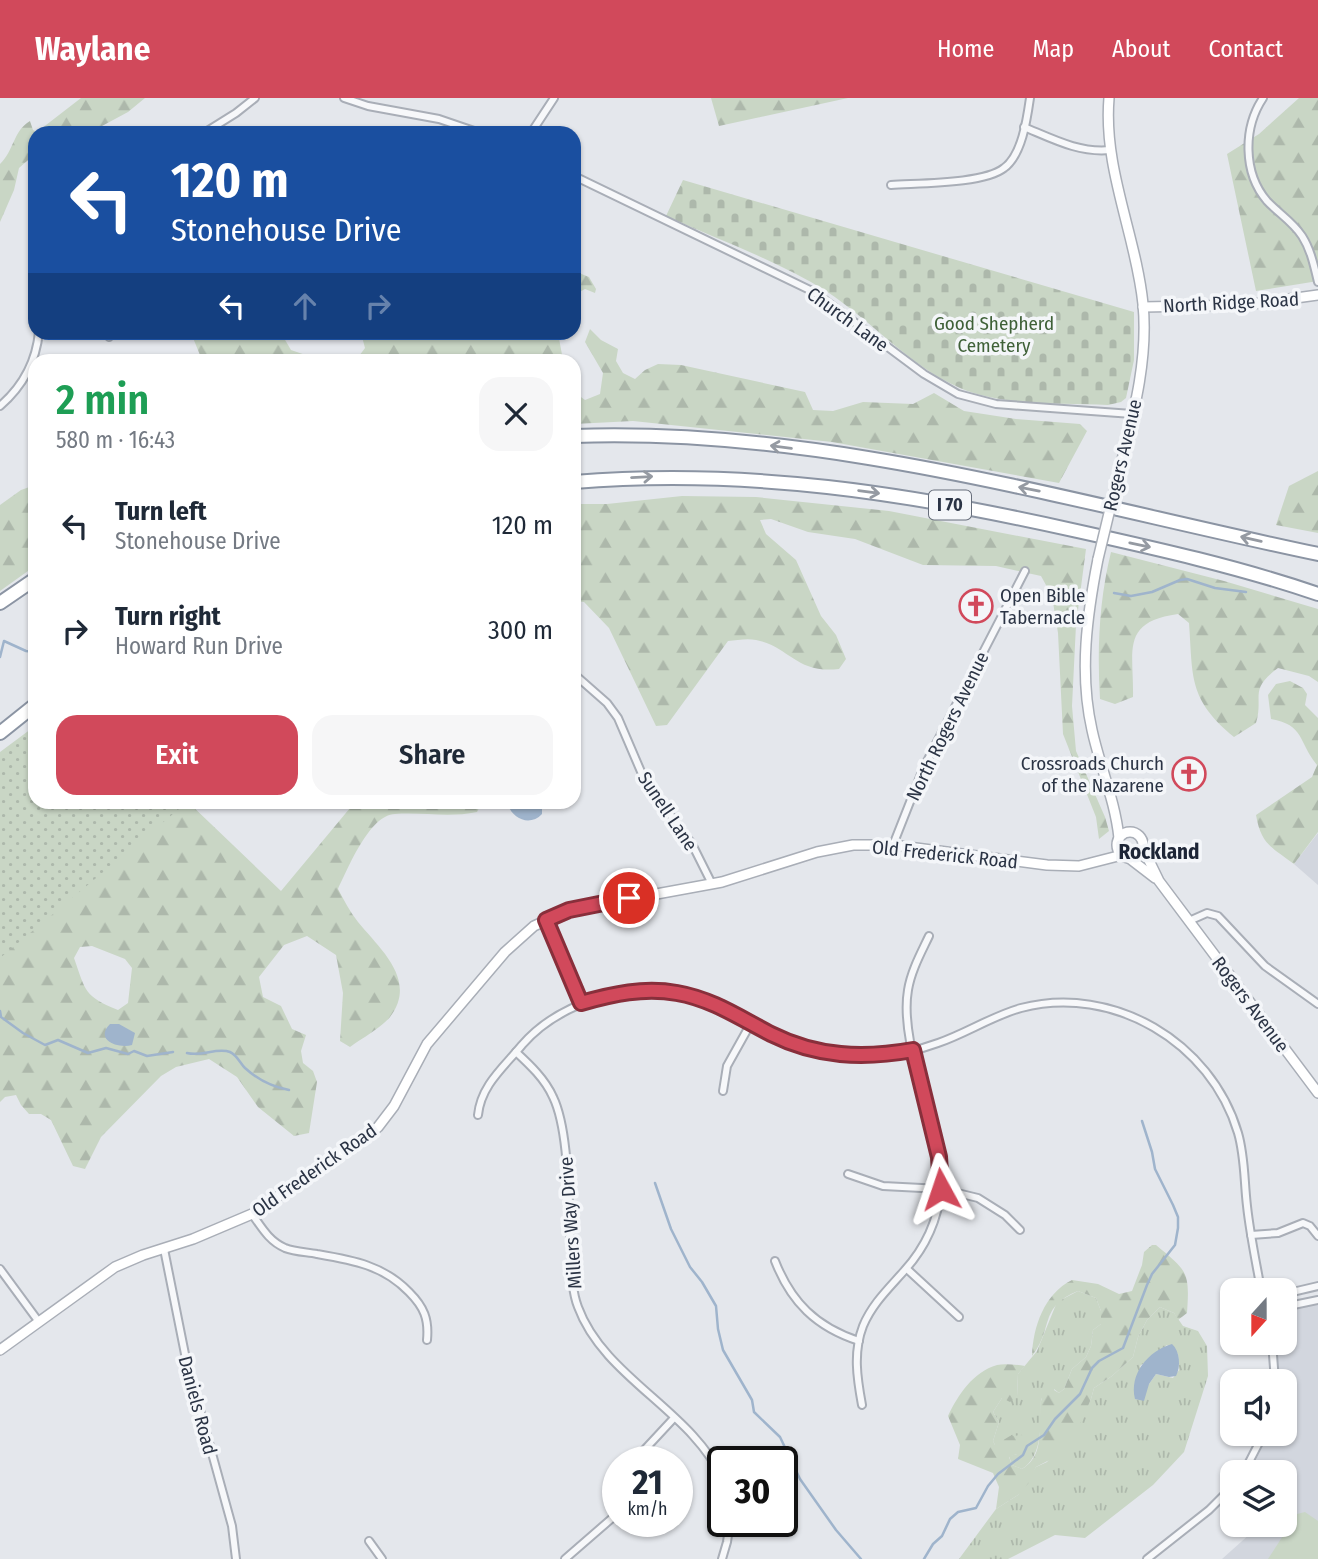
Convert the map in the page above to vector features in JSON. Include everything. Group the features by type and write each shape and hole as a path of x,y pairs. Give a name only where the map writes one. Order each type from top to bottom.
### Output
{"highway":[{"name":"I 70","path":"581,436 653,435 833,454 1056,494 1318,554"},
{"name":"I 70","path":"581,482 702,477 769,480 873,492 985,511 1158,549 1278,580 1318,594"},
{"path":"0,603 28,584"},
{"path":"0,733 28,711"}],"street":[{"path":"215,126 255,98"},
{"path":"344,98 460,126"},
{"path":"536,126 554,98"},
{"path":"891,185 976,178 996,173 1011,162 1024,127 1030,98"},
{"name":"Rogers Avenue","path":"1110,98 1110,150 1143,306 1143,353 1087,621 1086,678 1091,727 1116,810 1118,842"},
{"path":"1263,98 1253,116 1249,132 1251,171 1267,200 1303,237 1311,253 1318,282"},
{"path":"1024,127 1081,149 1110,150"},
{"name":"Church Lane","path":"581,179 814,292 924,374 958,394 1005,405 1132,414"},
{"name":"North Ridge Road","path":"1143,306 1245,305 1318,295"},
{"path":"0,406 20,384 28,370"},
{"name":"North Rogers Avenue","path":"894,845 923,769 1024,571"},
{"name":"Sunell Lane","path":"581,680 607,703 618,719 645,781 687,836 712,884"},
{"name":"Rogers Avenue","path":"1116,810 1134,832"},
{"path":"1098,861 1127,832 1134,832 1142,839 1143,848 1138,856 1125,857 1118,842"},
{"name":"Old Frederick Road","path":"0,1350 115,1267 253,1214 349,1150 378,1127 394,1106 417,1060 441,1026 505,952 522,935 546,920 569,910 712,884 835,848 870,844 1047,865 1079,866 1125,857"},
{"name":"Rogers Avenue","path":"1143,848 1158,881 1318,1093"},
{"name":"Rogers Avenue","path":"1125,857 1158,881"},
{"path":"1189,922 1207,913 1218,916 1265,966 1318,1004"},
{"path":"546,920 581,1003"},
{"path":"862,1405 856,1368 863,1326 873,1307 906,1269 931,1230 941,1189 939,1157 906,1016 908,989 929,936"},
{"path":"478,1115 482,1094 516,1052 542,1026 581,1003 629,992 663,991 705,1000 789,1042 822,1052 877,1056 938,1043 998,1016 1033,1006 1055,1003 1092,1005 1125,1013 1169,1037 1192,1055 1225,1100 1233,1117 1242,1151 1251,1235 1259,1278"},
{"path":"723,1091 727,1066 751,1023"},
{"name":"Millers Way Drive","path":"516,1052 548,1087 554,1097 561,1124 573,1288 582,1317 597,1342 707,1453"},
{"path":"848,1174 884,1186 941,1189 962,1193 984,1201 1005,1215 1020,1230"},
{"path":"253,1214 270,1238 284,1247 359,1261 389,1275 411,1293 426,1315 427,1340"},
{"path":"1251,1235 1278,1233 1303,1223 1310,1226 1318,1236"},
{"name":"Daniels Road","path":"164,1249 186,1359 232,1526 236,1559"},
{"path":"775,1261 787,1289 806,1311 831,1330 859,1340"},
{"path":"0,1269 39,1322"},
{"path":"906,1269 959,1317"},
{"path":"1297,1291 1318,1286"},
{"path":"1297,1304 1318,1300"},
{"path":"646,1446 674,1418"},
{"path":"1147,1559 1220,1499"},
{"path":"565,1559 602,1529"},
{"path":"722,1559 728,1537"},
{"path":"369,1541 382,1559"}],"shaded area":[{"path":"1318,833 1318,885 1294,864"},
{"path":"1318,1302 1318,1559 1222,1559 1247,1537 1297,1537 1297,1460 1256,1460 1263,1446 1297,1446 1297,1369 1278,1369 1278,1355 1297,1355 1297,1307"}],"green space":[{"path":"81,98 145,98 128,112 102,126 45,126"},
{"path":"711,98 848,98 719,126"},
{"path":"1299,98 1318,98 1318,281 1256,291 1227,154 1259,134"},
{"path":"30,121 28,160 19,168 14,190 0,222 0,164 20,130"},
{"name":"Good Shepherd Cemetery","path":"683,180 1134,312 1134,360 1126,398 1108,405 1014,401 977,394 941,379 907,356 826,291 767,260 666,216"},
{"path":"581,274 589,277 596,289 595,293 585,289 581,291"},
{"path":"590,329 601,340 618,349 616,361 623,373 635,379 658,364 681,365 805,392 813,410 833,411 863,402 913,404 934,393 964,411 1016,419 1080,424 1087,431 1059,483 832,442 633,421 581,424 581,397 585,400 600,394 603,373 585,342"},
{"path":"194,340 285,340 291,350 303,354 200,354"},
{"path":"363,340 559,340 562,354 360,354 365,348"},
{"path":"1318,471 1318,533 1276,525 1289,486"},
{"path":"28,488 28,571 0,591 0,505"},
{"path":"682,496 756,497 889,511 1086,549 1076,625 1072,706 1076,751 1109,831 1099,839 1096,817 1063,734 1058,633 1052,596 1041,576 996,566 923,565 855,539 808,532 771,519 760,520 766,534 796,560 821,616 836,635 846,659 839,669 824,669 803,664 767,643 750,639 728,641 667,725 656,726 609,628 581,602 581,504"},
{"path":"1111,552 1318,609 1318,682 1309,676 1278,668 1260,688 1256,723 1234,737 1208,711 1201,698 1193,673 1189,623 1178,614 1147,624 1134,641 1133,697 1115,704 1100,699 1100,625"},
{"path":"1290,681 1303,688 1307,694 1305,705 1318,718 1318,832 1294,864 1264,839 1256,815 1312,777 1317,765 1300,736 1290,725 1271,719 1268,695 1276,684"},
{"path":"28,731 28,809 179,809 0,958 0,752"},
{"path":"0,759 28,793 28,809 195,809 281,891 349,809 478,809 477,812 467,814 395,814 385,817 360,844 338,889 355,918 385,954 398,978 398,1003 382,1025 350,1047 340,1041 343,993 336,955 307,936 284,945 259,977 263,997 281,1006 292,1029 306,1035 301,1051 303,1063 313,1071 317,1082 309,1133 294,1136 258,1107 237,1077 209,1059 176,1067 161,1076 101,1137 85,1169 73,1166 51,1120 41,1114 29,1114 16,1095 5,1097 0,1102","holes":["92,946 125,959 132,968 128,1003 118,1010 98,1001 88,992 74,958 80,947"]},
{"path":"1156,1245 1184,1273 1188,1288 1187,1313 1178,1320 1174,1313 1160,1307 1147,1320 1138,1337 1133,1357 1094,1388 1072,1442 1059,1455 1036,1467 1028,1484 1018,1495 996,1509 999,1487 993,1473 958,1459 960,1445 948,1416 956,1400 967,1385 988,1368 1004,1364 1025,1366 1018,1374 1017,1396 1010,1402 1002,1398 993,1412 999,1422 993,1441 995,1445 1010,1436 1023,1435 1028,1440 1027,1450 1009,1457 1012,1465 1022,1469 1032,1461 1037,1450 1041,1399 1045,1387 1052,1377 1057,1379 1054,1390 1059,1393 1064,1389 1072,1369 1086,1357 1093,1330 1101,1324 1101,1311 1096,1298 1078,1291 1065,1297 1052,1311 1039,1346 1032,1356 1038,1323 1047,1303 1062,1286 1072,1280 1098,1284 1119,1294 1132,1291 1144,1252"},
{"path":"1078,1291 1096,1298 1101,1311 1101,1324 1093,1330 1086,1357 1072,1369 1064,1389 1059,1393 1054,1389 1041,1399 1037,1447 1029,1463 1022,1469 1012,1465 1009,1456 1017,1454 995,1445 993,1441 999,1422 993,1412 1002,1398 1017,1396 1018,1374 1037,1351 1057,1302"},
{"path":"1160,1307 1174,1313 1183,1326 1198,1331 1207,1346 1208,1376 1184,1452 1153,1485 1085,1538 1055,1535 1008,1559 959,1559 996,1509 1018,1495 1036,1467 1047,1462 1081,1418 1094,1388 1133,1357 1138,1337 1147,1320","holes":["1167,1345 1178,1354 1179,1370 1173,1378 1156,1374 1149,1384 1140,1366"]},
{"path":"1305,1512 1318,1521 1318,1559 1268,1559 1282,1537 1297,1537 1297,1514"}],"water":[{"path":"510,809 542,809 542,814 532,820 522,819"},
{"path":"110,1024 119,1024 135,1033 132,1045 120,1046 106,1039 106,1030"},
{"path":"1172,1344 1179,1359 1176,1376 1156,1374 1149,1384 1144,1401 1135,1399 1135,1381 1142,1365 1155,1352"}],"waterway":[{"path":"1114,593 1131,596 1152,592 1187,579 1215,588 1246,592"},
{"path":"0,657 4,641 28,651"},
{"path":"0,1011 1,1017 45,1045 58,1040 88,1053 106,1048 128,1054 134,1051 147,1056 173,1052"},
{"path":"187,1053 230,1052 255,1076 271,1085 289,1090"},
{"path":"924,1559 933,1544 942,1536 950,1519 958,1512 976,1508 998,1474 1023,1455 1027,1446 1044,1435 1055,1419 1080,1394 1092,1368 1123,1348 1152,1274 1175,1245 1178,1217 1155,1169 1142,1121"},
{"path":"655,1183 671,1229 690,1267 716,1306 723,1350 752,1400 754,1412 780,1437 800,1479 836,1530 861,1559"}],"place":[{"name":"Open Bible Tabernacle","path":"976,606"},
{"name":"Crossroads Church of the Nazarene","path":"1189,774"}],"district":[{"name":"Rockland","path":"1159,852"}],"route":[{"path":"629,898 569,910 546,920 581,1003 610,995 646,990 678,993 720,1006 772,1034 822,1052 877,1056 913,1050 939,1157 941,1189"}]}
